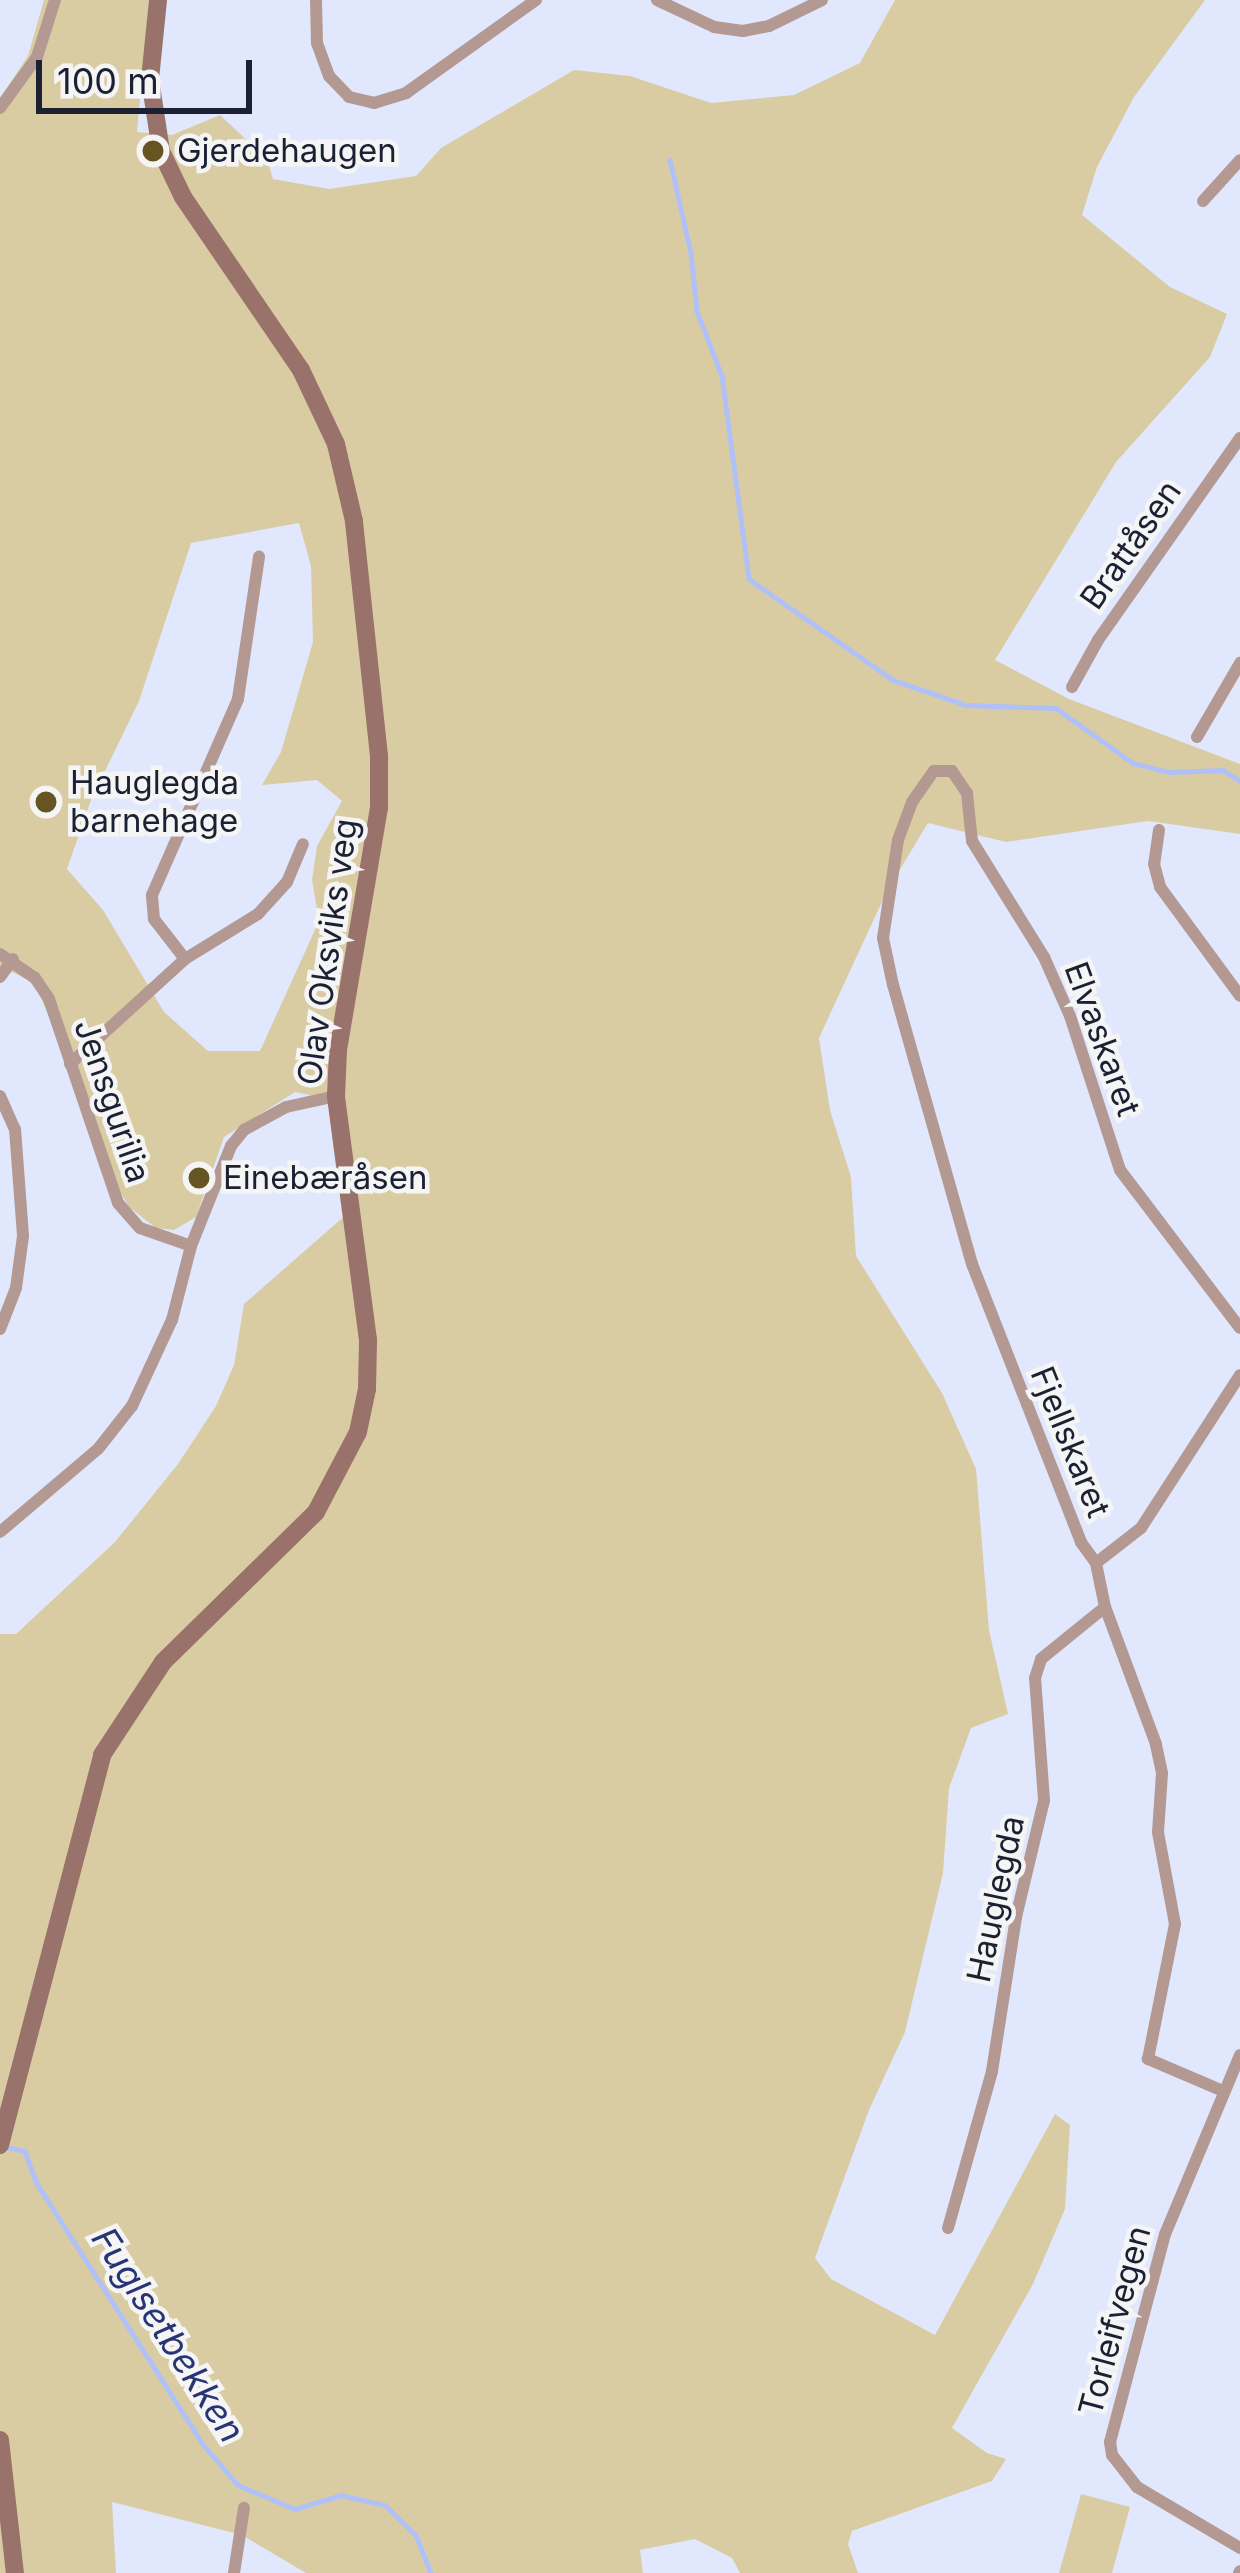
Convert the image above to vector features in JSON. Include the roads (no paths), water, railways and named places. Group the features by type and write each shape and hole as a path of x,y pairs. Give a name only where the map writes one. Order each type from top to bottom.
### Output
{"street":[{"path":"0,108 37,57 55,0"},
{"name":"Olav Oksviks veg","path":"0,2145 102,1755 163,1662 316,1512 358,1432 368,1340 336,1096 338,1050 379,808 354,521 336,444 301,370 183,196 161,151 150,79 158,0"},
{"path":"316,0 317,43 328,76 349,97 374,103 406,93 536,0"},
{"path":"657,0 714,27 743,31 769,26 822,0"},
{"path":"1203,201 1240,160"},
{"name":"Brattåsen","path":"1072,687 1098,640 1240,439"},
{"path":"185,958 154,919 152,896 238,699 260,556"},
{"path":"1197,737 1240,662"},
{"name":"Elvaskaret","path":"934,771 952,771 967,793 972,842 1044,957 1070,1016 1120,1170 1240,1328"},
{"name":"Fjellskaret","path":"934,771 912,802 898,840 883,938 972,1264 1081,1542 1096,1563 1105,1607 1138,1687 1162,1773 1158,1832 1175,1924 1167,1979 1146,2052 1153,2065 1223,2092"},
{"path":"1159,830 1154,864 1160,887 1240,996"},
{"path":"70,1064 185,958 258,914 287,882 303,844"},
{"path":"0,977 7,957"},
{"name":"Jensgurilia","path":"7,957 49,999 118,1203 140,1228 190,1246"},
{"path":"0,1096 16,1129 23,1236 16,1288 0,1329"},
{"path":"0,1532 98,1449 132,1406 172,1320 190,1246 231,1146 244,1130 286,1107 336,1096"},
{"path":"1096,1563 1141,1528 1240,1375"},
{"name":"Hauglegda","path":"948,2228 992,2071 1016,1917 1044,1800 1035,1678 1041,1659 1105,1607"},
{"name":"Torleifvegen","path":"1240,2055 1165,2234 1110,2442 1112,2455 1137,2487 1240,2548"},
{"path":"0,2440 16,2573"},
{"path":"234,2573 244,2508"}],"waterway":[{"path":"670,160 691,253 697,311 722,376 749,579 893,680 966,705 1056,708 1133,763 1169,772 1223,770 1240,781"},
{"name":"Fuglsetbekken","path":"6,2147 25,2151 36,2182 202,2443 238,2485 295,2509 341,2495 385,2505 416,2535 431,2573"}],"place":[{"name":"Gjerdehaugen","path":"153,151"},
{"name":"Hauglegda barnehage","path":"46,802"},
{"name":"Einebæråsen","path":"199,1178"}]}
